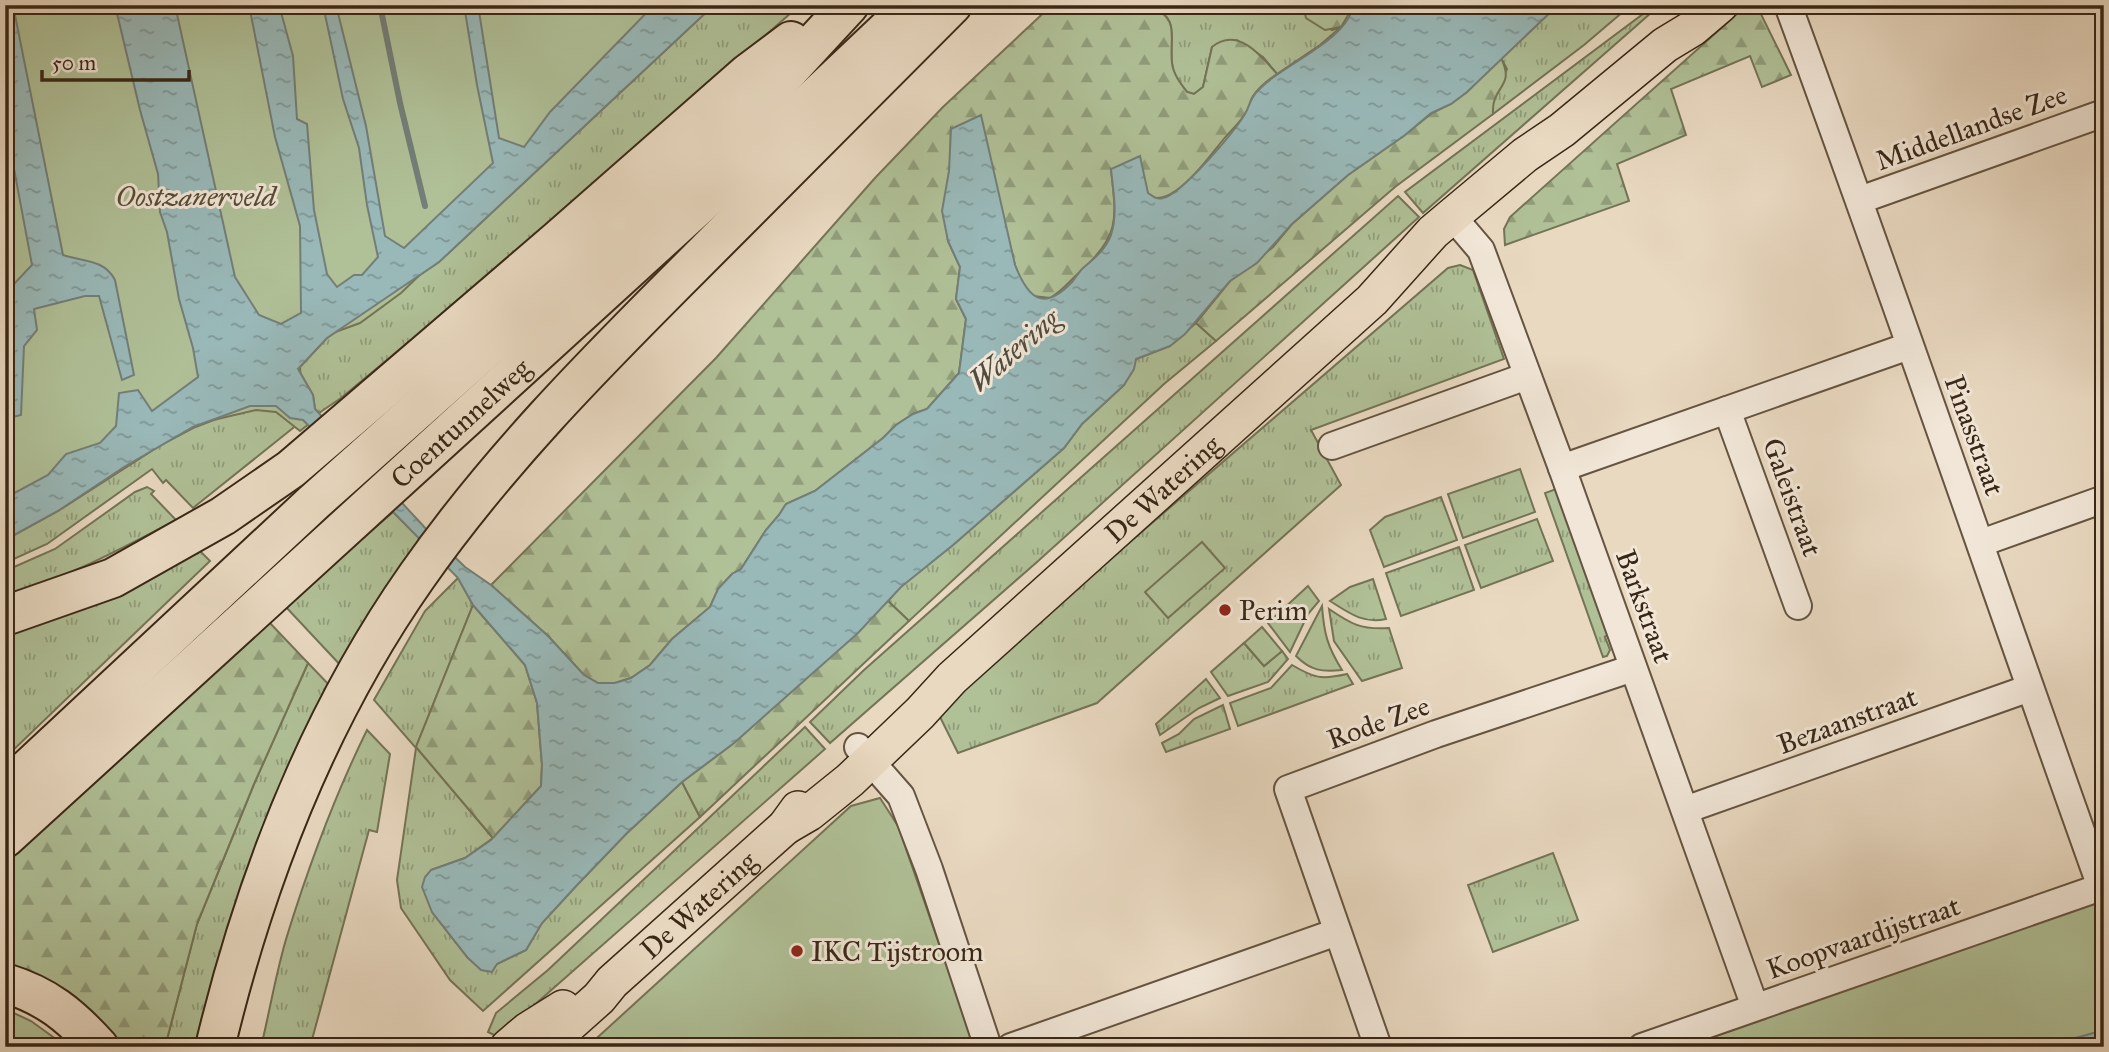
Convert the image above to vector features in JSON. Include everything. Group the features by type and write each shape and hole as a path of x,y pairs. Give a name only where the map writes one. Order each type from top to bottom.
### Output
{"highway":[{"path":"5,616 113,578 223,516 291,469 747,74 839,5"},
{"name":"Coentunnelweg","path":"5,790 314,502 626,224 765,96 849,5"},
{"name":"Coentunnelweg","path":"5,838 766,144 913,5"},
{"path":"215,1047 267,869 297,792 376,638 415,578 458,519 527,436 649,309 952,5"},
{"path":"5,983 36,993 53,1004 70,1016 99,1047"}],"main road":[{"name":"De Watering","path":"1665,45 1699,5"},
{"name":"De Watering","path":"544,1047 599,998 612,982 785,827 809,813 865,753 1372,300 1449,246 1458,225 1536,162 1562,130 1665,45 1720,5"},
{"name":"De Watering","path":"508,1047 558,1011 612,982"}],"street":[{"name":"Pinasstraat","path":"1788,5 1860,200 1909,346 2103,887"},
{"name":"Middellandse Zee","path":"1860,200 2104,113"},
{"name":"Barkstraat","path":"1458,225 1481,250 1755,1007"},
{"name":"Galeistraat","path":"1562,468 1909,346"},
{"path":"1332,446 1527,376"},
{"name":"Galeistraat","path":"1727,410 1798,606"},
{"path":"1981,543 2104,499"},
{"name":"Rode Zee","path":"1378,1047 1288,789 1436,734 1633,668"},
{"name":"Bezaanstraat","path":"1685,810 2030,688"},
{"path":"865,753 901,796 929,869 988,1047"},
{"name":"Koopvaardijstraat","path":"1642,1047 2103,887"},
{"path":"1011,1047 1337,932"}],"green space":[{"name":"Oostzanerveld","path":"5,5 709,5 401,293 360,323 327,335 300,366 301,384 319,416 300,431 276,412 256,410 192,425 5,536"},
{"path":"714,5 800,5 543,231 341,398 319,413 315,409 313,395 298,369 327,338 439,262"},
{"path":"1052,5 1150,5 1160,11 1172,30 1174,71 1187,92 1194,94 1203,87 1212,47 1221,41 1239,41 1248,46 1277,74 1258,90 1242,119 1202,166 1174,192 1155,198 1111,169 1114,213 1110,235 1095,257 1050,298 1033,296 1023,286 1001,208 951,129 948,241 960,267 956,299 966,319 959,373 927,409 896,425 815,491 786,504 741,569 732,574 718,589 710,607 672,639 650,665 631,678 615,683 598,683 584,675 548,636 491,585 716,358 875,178 943,107"},
{"path":"1150,5 1303,5 1332,30 1341,27 1277,74 1263,57 1237,40 1212,47 1203,87 1194,94 1187,92 1174,71 1170,23 1166,16"},
{"path":"1303,5 1353,7 1341,27 1325,30 1306,18"},
{"path":"1558,5 1631,5 1584,45 1493,114 1492,102 1507,69 1501,58"},
{"path":"1655,5 1660,5 1423,213 1405,192"},
{"path":"1747,5 1758,8 1791,75 1762,87 1750,56 1671,89 1686,135 1617,164 1629,201 1505,245 1504,229 1510,217"},
{"path":"1501,58 1506,75 1493,104 1493,114 1395,187 1216,341 1196,323 1230,281 1273,247 1292,224 1348,175 1432,113 1467,92"},
{"path":"1398,196 1419,217 1037,562 830,743 810,722 864,670"},
{"path":"1460,265 1473,270 1504,359 1311,430 1341,485 1097,703 958,753 936,709 1448,268"},
{"path":"1196,323 1216,341 1164,384 909,621 888,601 900,587 953,545 1064,448 1082,424 1124,385 1136,359 1170,346"},
{"path":"250,406 276,406 303,420 193,508 166,480 163,483 152,469 47,544 5,563 5,540 58,511 161,445 193,428"},
{"path":"1520,469 1535,512 1463,538 1448,494"},
{"path":"147,487 154,491 151,494 176,520 71,572 5,596 5,571 55,549 135,492"},
{"path":"1559,488 1611,633 1605,637 1610,650 1607,656 1603,657 1545,493"},
{"path":"1441,497 1457,540 1384,567 1370,530 1385,517"},
{"path":"393,512 422,541 344,669 285,606"},
{"path":"1537,519 1553,561 1481,588 1465,545"},
{"path":"1202,542 1225,568 1168,618 1145,592"},
{"path":"1459,547 1474,590 1401,616 1386,573"},
{"path":"197,548 210,561 5,758 5,633"},
{"path":"458,578 473,605 416,747 493,838 465,858 431,870 432,912 468,958 497,964 526,950 542,923 577,885 627,833 682,782 700,817 483,1011 450,980 401,908 397,880 416,748 374,700 425,611"},
{"path":"1373,579 1386,619 1363,619 1330,601 1350,587"},
{"path":"1308,586 1319,601 1308,614 1290,652 1268,623"},
{"path":"888,601 909,621 700,817 682,782 734,743"},
{"path":"473,605 525,665 537,703 541,786 493,838 416,747"},
{"path":"1322,606 1327,639 1342,670 1317,669 1296,656"},
{"path":"1329,609 1357,625 1389,628 1402,668 1362,681 1334,641"},
{"path":"268,621 308,663 254,784 197,924 165,1047 105,1047 5,977 5,862"},
{"path":"1262,627 1282,651 1264,666 1244,643"},
{"path":"1244,643 1264,666 1282,651 1288,659 1268,682 1228,696 1211,672"},
{"path":"308,663 334,690 202,1047 165,1047 197,924 254,784"},
{"path":"1292,665 1318,677 1347,674 1353,684 1238,726 1230,703 1271,688"},
{"path":"1206,679 1220,698 1199,708 1160,735 1156,724"},
{"path":"1223,705 1230,729 1166,752 1162,743 1179,734 1194,719"},
{"path":"805,727 825,749 498,1037 488,1032 496,1013 548,970"},
{"path":"367,730 390,754 377,832 369,830 310,1047 261,1047 283,950 304,883 333,806"},
{"path":"880,798 898,826 975,1047 587,1047 851,806"},
{"path":"1553,853 1578,920 1493,952 1468,885"},
{"path":"2104,896 2104,1047 1684,1047 1765,1019 1777,1012"},
{"path":"5,1009 31,1021 67,1047 5,1047"}],"water":[{"path":"5,5 13,5 63,255 93,262 105,268 115,280 134,375 122,380 99,296 85,296 34,309 37,330 24,346 21,415 5,419 5,284 14,284 32,265 5,121"},
{"name":"Watering","path":"115,5 175,5 235,277 259,315 281,324 301,313 300,226 275,137 249,5 279,5 293,56 297,119 307,124 314,210 327,274 337,287 354,275 362,275 378,257 359,148 343,99 323,5 336,5 366,126 385,236 404,248 493,163 464,5 478,5 499,138 524,147 550,112 654,5 714,5 439,262 327,338 298,369 313,395 315,409 428,531 465,567 491,585 548,636 584,675 598,683 615,683 631,678 650,665 672,639 710,607 718,589 732,574 741,569 786,504 815,491 896,425 927,409 959,373 966,319 956,299 960,267 948,241 942,211 949,171 951,129 981,115 1015,265 1031,293 1045,299 1053,297 1073,281 1109,240 1115,210 1111,169 1140,156 1148,193 1159,198 1172,194 1230,134 1245,114 1255,94 1279,73 1326,42 1349,18 1353,5 1558,5 1467,92 1451,104 1431,113 1348,175 1292,224 1257,263 1230,281 1185,334 1170,346 1136,359 1134,369 1124,385 1082,424 1064,448 901,587 858,633 734,743 682,782 627,833 577,885 542,923 526,950 497,964 492,972 481,970 468,958 432,912 422,887 431,870 465,858 491,840 541,786 537,703 525,665 473,605 458,578 303,420 290,418 276,406 250,406 193,427 124,467 58,511 5,540 5,498 48,475 66,454 100,443 116,426 119,393 138,390 152,411 198,377 179,299 167,232 160,212 158,174"},
{"path":"2104,1030 2104,1047 2043,1047"}],"waterway":[{"path":"380,5 425,206"}],"place":[{"name":"Perim","path":"1225,610"},
{"name":"IKC Tijstroom","path":"797,951"}]}
